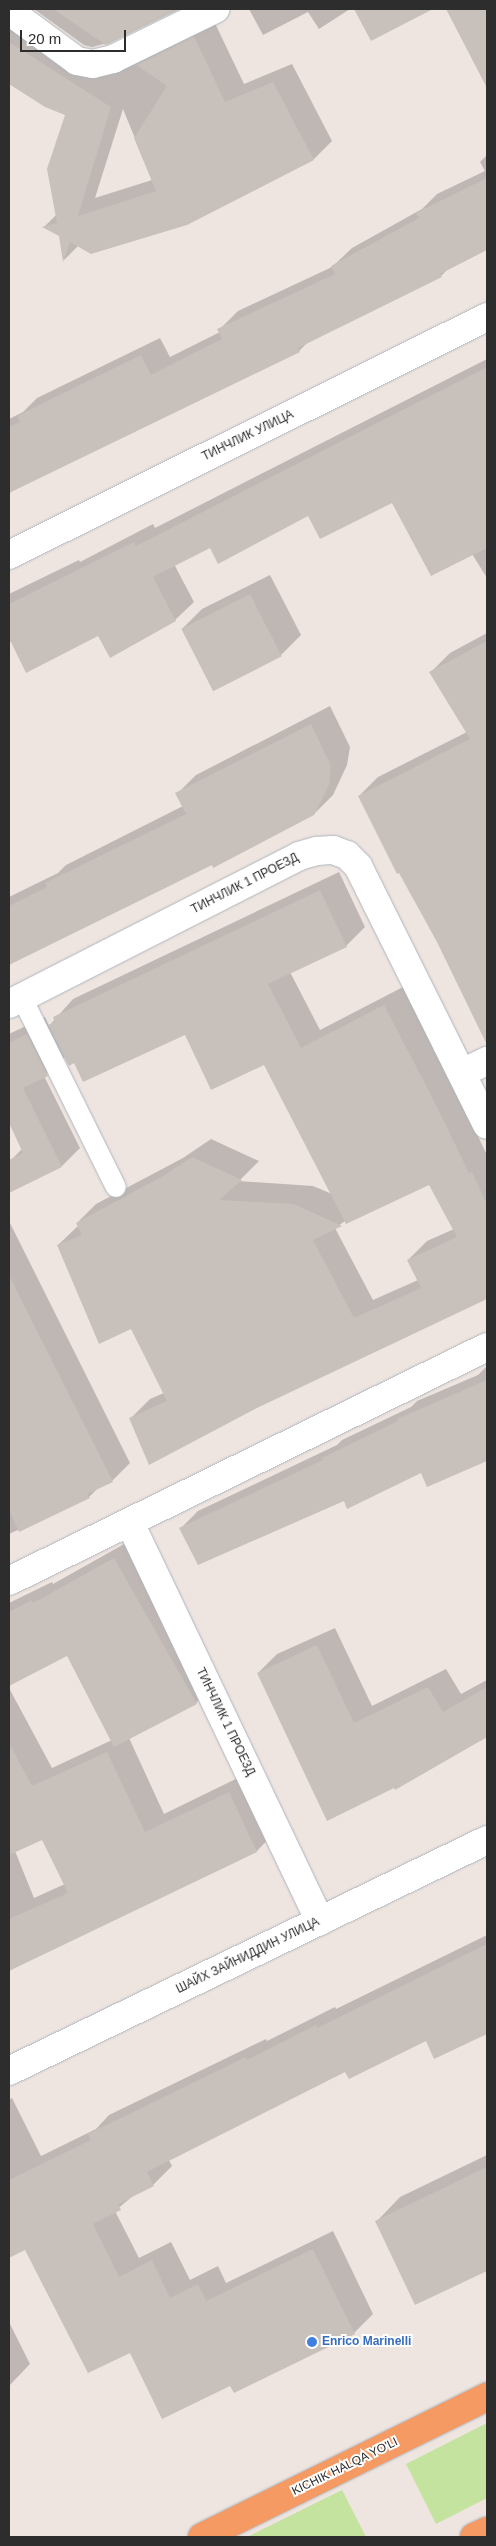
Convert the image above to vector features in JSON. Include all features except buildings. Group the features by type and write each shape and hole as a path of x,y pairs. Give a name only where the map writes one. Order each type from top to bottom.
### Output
{"highway":[{"name":"KICHIK HALQA YO'LI","path":"202,2537 487,2397"},
{"path":"474,2537 487,2531"}],"street":[{"path":"9,11 77,61 93,64 113,59 215,9"},
{"name":"ТИНЧЛИК УЛИЦА","path":"9,555 487,317"},
{"name":"ТИНЧЛИК 1 ПРОЕЗД","path":"15,1001 299,856 317,851 332,850 346,855 358,866 487,1125"},
{"path":"462,1073 487,1061"},
{"path":"9,1581 487,1346"},
{"name":"ТИНЧЛИК 1 ПРОЕЗД","path":"130,1523 320,1921"},
{"name":"ШАЙХ ЗАЙНИДДИН УЛИЦА","path":"9,2071 487,1840"}],"lane":[{"path":"15,1001 116,1187"}],"green space":[{"path":"487,2423 487,2498 436,2524 406,2464"},
{"path":"342,2490 366,2537 247,2537"}],"place":[{"name":"Enrico Marinelli","path":"312,2342"}]}
